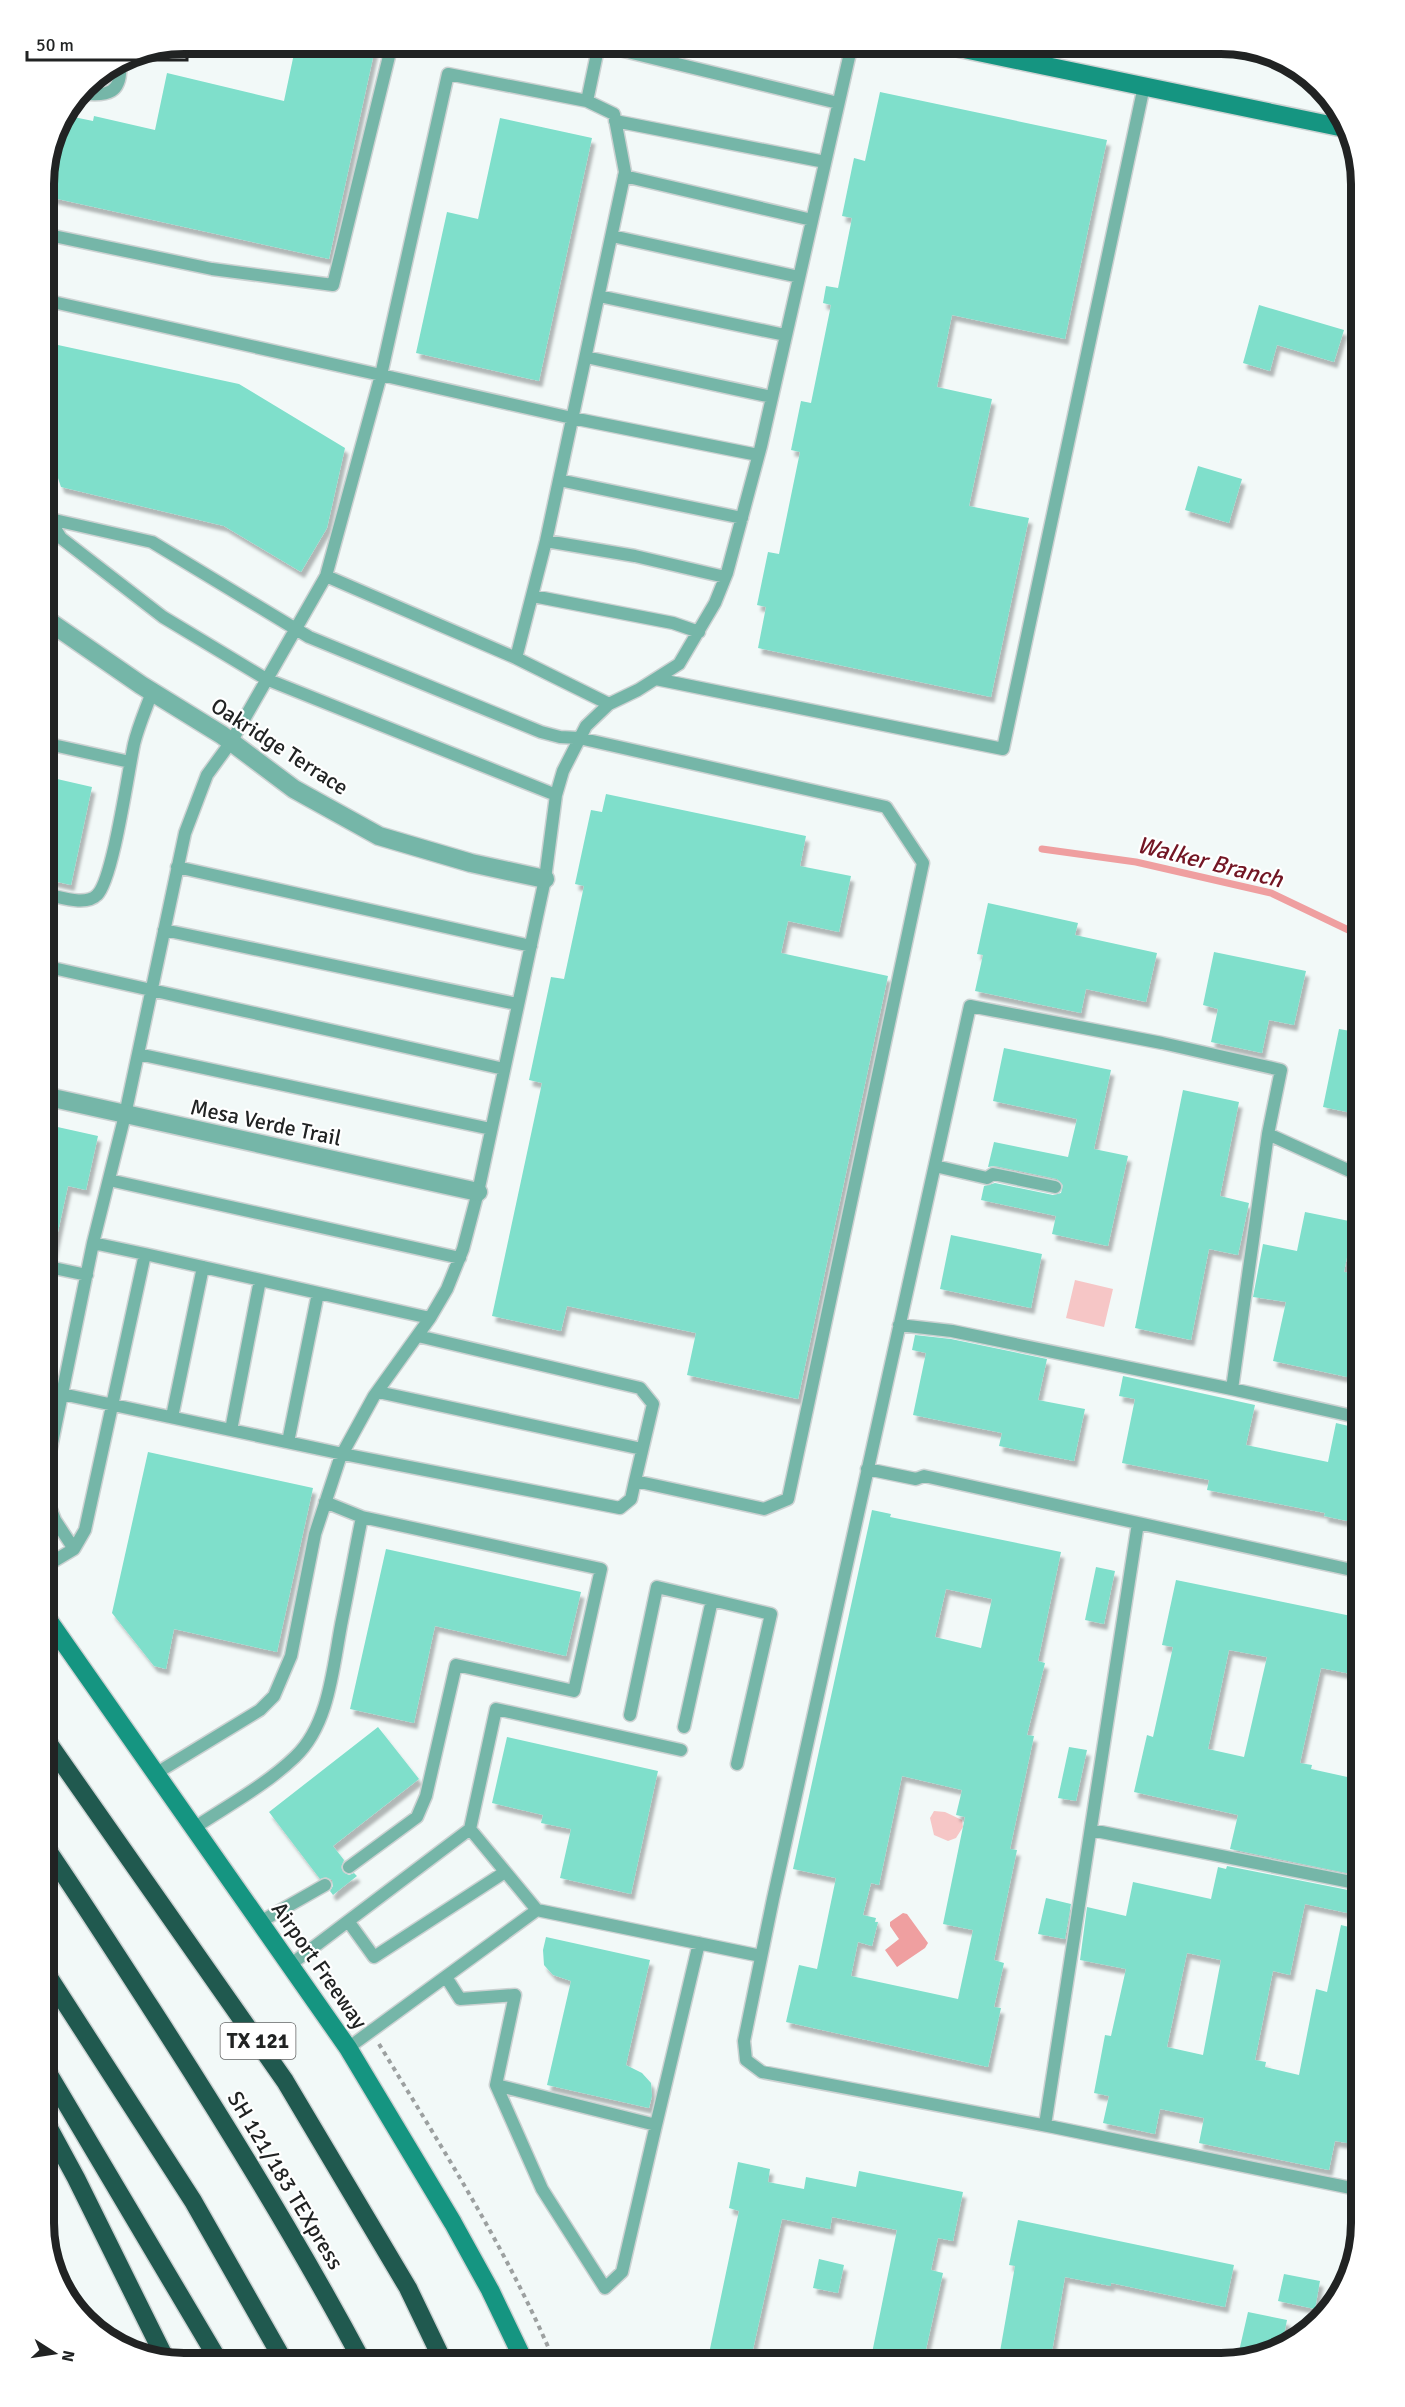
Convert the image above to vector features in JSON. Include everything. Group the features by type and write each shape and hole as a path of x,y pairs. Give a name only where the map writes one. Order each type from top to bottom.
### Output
{"highway":[{"name":"TX 121","path":"54,1751 285,2081 408,2288 439,2353"},
{"name":"SH 121/183 TEXpress","path":"54,1860 191,2069 259,2179 318,2278 358,2353"},
{"path":"54,1986 193,2201 279,2353"},
{"path":"54,2083 214,2353"},
{"path":"54,2137 162,2351"}],"main road":[{"path":"989,54 1338,127"},
{"name":"Airport Freeway","path":"54,1628 348,2048 411,2149 458,2232 490,2290 520,2353"}],"street":[{"name":"Oakridge Terrace","path":"54,625 152,692 231,742 294,789 379,836 471,863 545,879"},
{"name":"Mesa Verde Trail","path":"54,1098 478,1192"}],"lane":[{"path":"54,236 212,269 333,285 390,54"},
{"path":"587,101 597,54"},
{"path":"640,54 838,103"},
{"path":"155,1773 260,1710 274,1696 291,1656 315,1534 343,1454 378,1392 430,1318 460,1258 478,1192 531,946 545,879 556,795 563,771 586,726 609,705 679,664 699,632 725,577 772,397 850,54"},
{"path":"90,94 109,93 117,88 121,78 121,70"},
{"path":"54,1433 93,1243 125,1115 185,832 207,775 231,742 326,576 381,375 448,74 587,101 614,114 624,176 546,541 516,658"},
{"path":"656,679 1003,749 1144,86"},
{"path":"615,121 825,162"},
{"path":"624,176 812,220"},
{"path":"612,236 799,277"},
{"path":"598,296 785,335"},
{"path":"54,302 572,418 758,455"},
{"path":"585,357 772,397"},
{"path":"559,480 742,518"},
{"path":"54,517 152,542 295,630 541,732 560,737 579,738 886,807 923,863 788,1499 764,1509 635,1482"},
{"path":"54,526 61,538 163,617 266,679 556,795"},
{"path":"546,541 635,556 725,577"},
{"path":"326,576 516,658 609,705"},
{"path":"533,596 673,623 699,632"},
{"path":"54,896 85,901 96,896 102,887 116,839 134,741 152,692"},
{"path":"54,745 130,762"},
{"path":"177,867 531,946"},
{"path":"164,930 517,1004"},
{"path":"54,968 504,1069"},
{"path":"1232,1389 1268,1134 1281,1070 1162,1043 970,1006 761,1956 744,2042 746,2060 762,2072 1045,2125 1351,2188"},
{"path":"138,1054 491,1129"},
{"path":"1268,1134 1351,1171"},
{"path":"935,1166 987,1178 993,1174 1055,1187"},
{"path":"109,1180 460,1258"},
{"path":"93,1243 430,1318"},
{"path":"54,1561 74,1549 85,1530 145,1254"},
{"path":"172,1417 203,1267"},
{"path":"54,1268 87,1275"},
{"path":"231,1430 260,1280"},
{"path":"288,1442 318,1293"},
{"path":"899,1325 952,1331 1351,1416"},
{"path":"62,1394 343,1454 620,1508 632,1499 653,1404 640,1388 418,1336"},
{"path":"378,1392 642,1449"},
{"path":"867,1469 916,1479 924,1476 1351,1570"},
{"path":"325,1502 362,1517 601,1569 574,1691 456,1665 426,1796 417,1817 349,1867"},
{"path":"54,1515 74,1549"},
{"path":"194,1828 296,1757 309,1740 322,1713 362,1517"},
{"path":"1045,2125 1138,1523"},
{"path":"630,1715 657,1587 771,1614 737,1764"},
{"path":"684,1727 712,1600"},
{"path":"290,1965 470,1828 496,1709 681,1750"},
{"path":"470,1828 537,1910 761,1956"},
{"path":"1091,1830 1351,1882"},
{"path":"348,1921 374,1958 505,1872"},
{"path":"260,1922 325,1885"},
{"path":"348,2048 537,1910"},
{"path":"446,1977 460,1999 515,1995 496,2085 542,2189 605,2288 622,2272 699,1943"},
{"path":"496,2085 656,2125"}],"path":[{"path":"371,2031 465,2185 541,2329 551,2353"}],"shaded area":[{"path":"1075,1280 1113,1289 1104,1327 1066,1318"},
{"path":"934,1811 945,1812 962,1820 963,1827 956,1838 948,1841 934,1835 930,1818"},
{"path":"903,1913 907,1914 928,1943 925,1948 897,1967 885,1950 899,1939 890,1926 890,1922"}],"building":[{"path":"294,54 374,54 329,259 54,198 54,175 58,150 73,117 93,121 94,116 155,130 167,73 284,101"},
{"path":"880,92 1107,140 1065,339 952,315 937,387 992,399 969,506 1029,518 991,697 758,648 766,607 757,605 768,552 779,554 800,452 791,450 801,401 811,403 831,305 823,303 826,286 838,288 852,218 842,216 854,158 865,161"},
{"path":"500,118 592,138 539,381 416,353 447,212 478,219"},
{"path":"1259,305 1344,330 1334,362 1277,345 1270,371 1243,363"},
{"path":"54,344 239,384 345,448 327,528 301,572 224,526 61,487 54,466"},
{"path":"1198,466 1242,479 1229,523 1185,510"},
{"path":"54,778 92,787 71,885 54,881"},
{"path":"606,794 806,836 800,866 851,876 839,932 788,921 781,953 888,976 798,1399 687,1375 696,1333 567,1306 561,1331 492,1316 542,1083 529,1080 551,977 564,979 584,886 575,884 591,810 602,812"},
{"path":"988,903 1078,923 1075,935 1157,953 1146,1002 1086,989 1081,1013 975,991 983,955 977,954"},
{"path":"1214,952 1306,971 1294,1025 1269,1020 1262,1053 1211,1042 1218,1009 1203,1005"},
{"path":"1339,1029 1351,1031 1351,1113 1323,1107"},
{"path":"1004,1048 1111,1070 1094,1149 1128,1156 1108,1246 1052,1234 1056,1216 981,1200 984,1186 995,1183 1053,1195 1061,1193 1063,1185 1057,1179 995,1166 988,1167 994,1142 1068,1157 1077,1119 993,1101"},
{"path":"1183,1090 1239,1102 1220,1196 1249,1203 1238,1255 1209,1249 1191,1340 1135,1328"},
{"path":"54,1126 98,1136 86,1190 68,1186 54,1250"},
{"path":"1305,1212 1351,1221 1351,1237 1344,1272 1351,1273 1351,1378 1273,1361 1286,1302 1253,1297 1263,1244 1297,1251"},
{"path":"951,1235 1042,1254 1031,1308 940,1289"},
{"path":"915,1335 951,1339 1047,1359 1038,1400 1085,1409 1074,1461 999,1446 1002,1433 913,1415 926,1353 912,1350"},
{"path":"1123,1376 1255,1405 1246,1445 1328,1462 1336,1423 1351,1427 1351,1522 1324,1516 1325,1513 1207,1490 1209,1480 1122,1463 1135,1399 1119,1396"},
{"path":"148,1452 313,1488 277,1652 174,1629 166,1669 154,1666 112,1613"},
{"path":"872,1510 891,1514 890,1517 1061,1552 1038,1661 1045,1663 1027,1735 1034,1736 1010,1849 1017,1850 994,1960 1004,1963 994,2007 1001,2008 988,2067 786,2022 799,1965 817,1969 836,1878 793,1869","holes":["946,1589 992,1599 981,1648 935,1637","902,1776 962,1790 956,1815 965,1817 943,1924 973,1930 958,1999 851,1976 858,1942 872,1946 878,1922 875,1922 876,1918 863,1915 871,1883 879,1885"]},
{"path":"386,1549 581,1592 566,1656 435,1626 414,1723 350,1709"},
{"path":"1096,1567 1115,1571 1104,1624 1085,1620"},
{"path":"1176,1580 1351,1616 1351,1674 1321,1668 1300,1763 1312,1765 1311,1769 1351,1778 1351,1874 1230,1849 1238,1815 1134,1792 1147,1735 1153,1737 1173,1647 1162,1645","holes":["1229,1650 1267,1657 1244,1757 1208,1749"]},
{"path":"378,1727 419,1779 333,1846 344,1860 341,1867 343,1872 349,1875 354,1873 357,1876 333,1895 330,1891 333,1886 332,1880 326,1877 320,1879 269,1812"},
{"path":"507,1737 658,1771 631,1894 560,1878 571,1829 541,1823 543,1815 492,1803"},
{"path":"1069,1747 1087,1750 1076,1801 1058,1798"},
{"path":"1227,1866 1351,1891 1351,1914 1305,1904 1290,1975 1273,1971 1255,2060 1266,2062 1265,2067 1299,2075 1316,1989 1327,1992 1341,1925 1351,1928 1351,2144 1335,2141 1329,2170 1199,2143 1204,2118 1160,2109 1155,2134 1103,2123 1109,2096 1094,2093 1105,2035 1111,2036 1126,1969 1080,1960 1087,1907 1126,1916 1133,1882 1211,1899 1218,1867 1226,1869","holes":["1187,1953 1221,1960 1203,2055 1167,2047"]},
{"path":"1046,1898 1071,1904 1065,1939 1038,1934"},
{"path":"546,1937 650,1960 626,2065 642,2073 651,2083 652,2096 649,2108 547,2085 571,1981 553,1975 544,1965 543,1950"},
{"path":"738,2162 770,2169 768,2182 804,2189 806,2177 856,2187 859,2171 963,2192 953,2241 938,2238 931,2270 943,2273 925,2353 872,2353 897,2230 832,2217 830,2229 782,2219 752,2353 709,2353 739,2211 729,2208"},
{"path":"1018,2220 1234,2265 1225,2307 1111,2283 1111,2286 1065,2277 1052,2353 1000,2353 1015,2266 1009,2265"},
{"path":"819,2259 844,2265 838,2293 813,2288"},
{"path":"1284,2274 1320,2281 1315,2309 1278,2301"},
{"path":"1248,2312 1287,2320 1284,2337 1255,2349 1239,2352"}],"waterway":[{"name":"Walker Branch","path":"1042,849 1136,862 1271,893 1351,931"}]}
